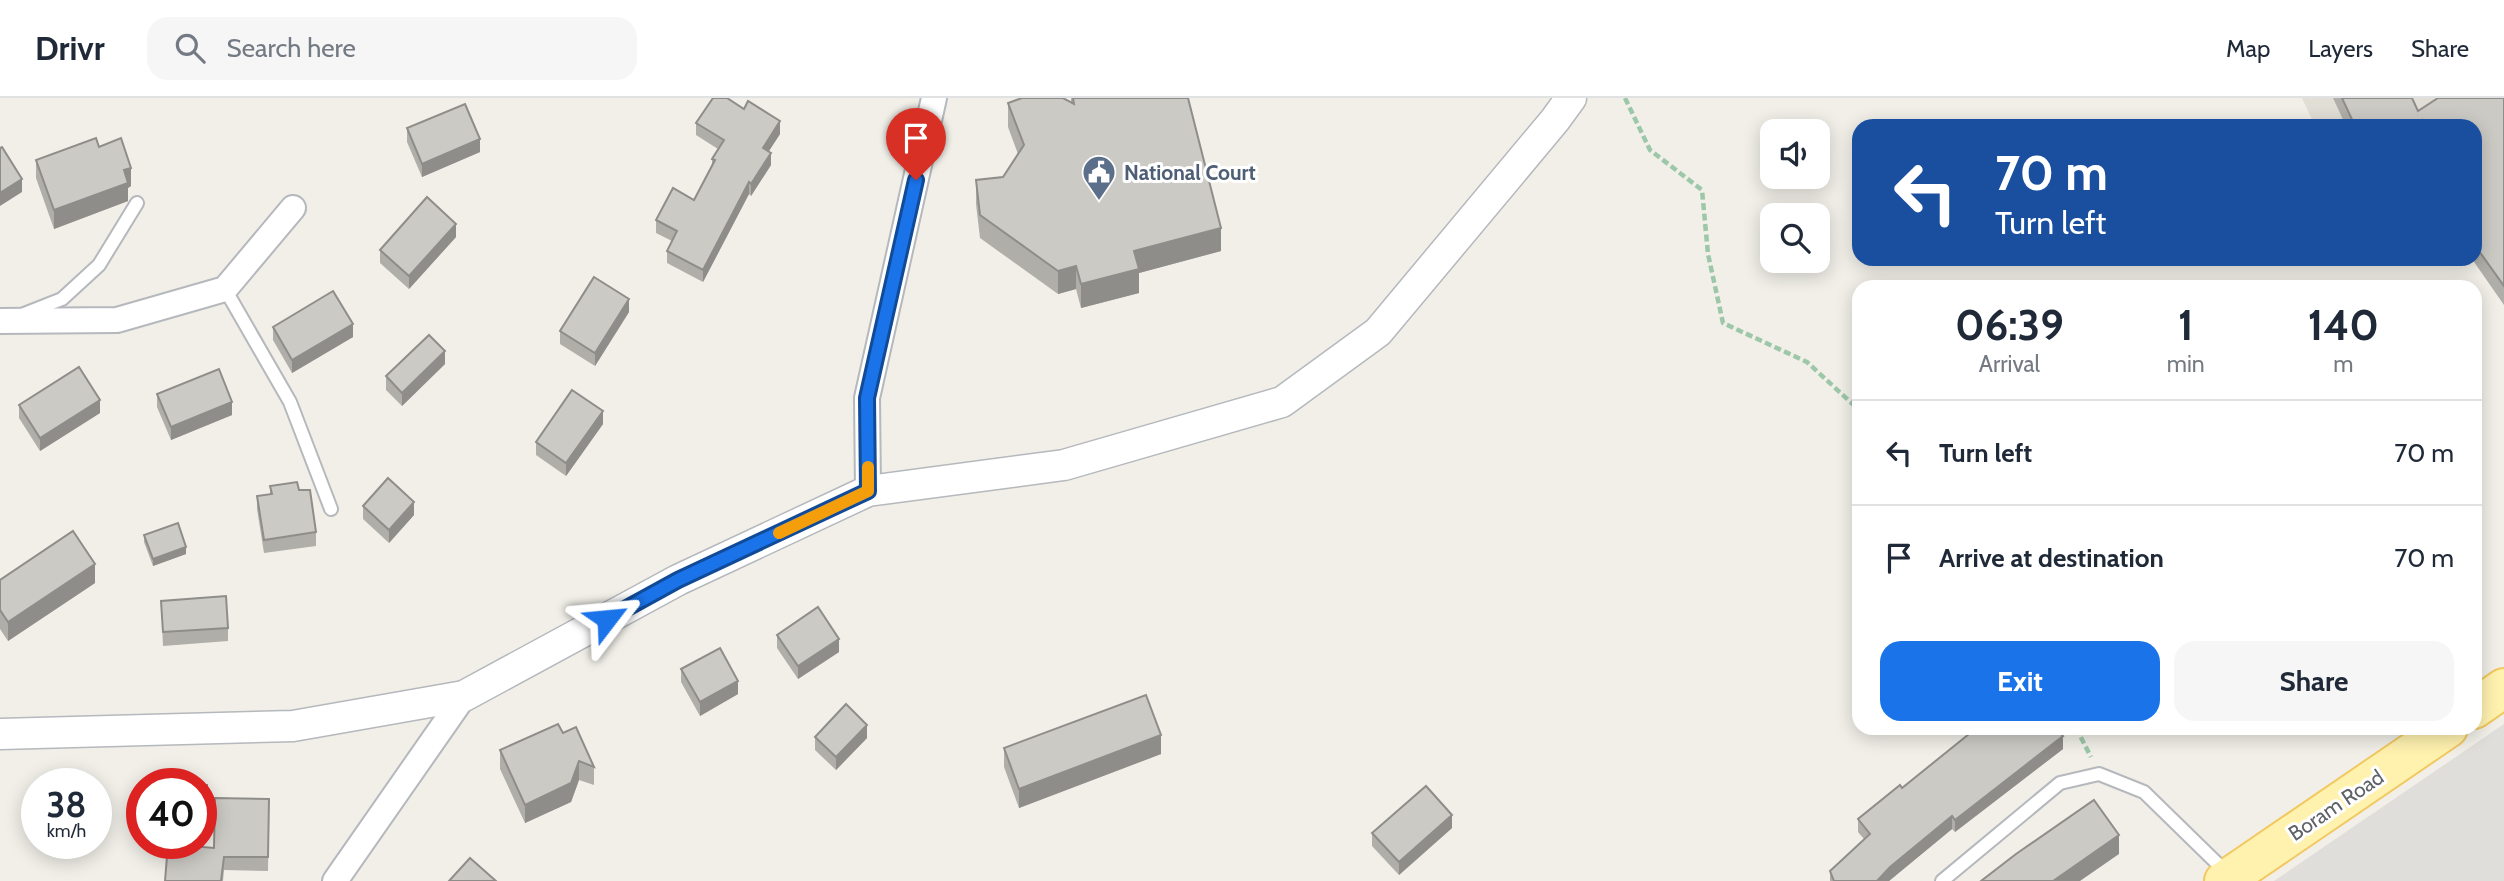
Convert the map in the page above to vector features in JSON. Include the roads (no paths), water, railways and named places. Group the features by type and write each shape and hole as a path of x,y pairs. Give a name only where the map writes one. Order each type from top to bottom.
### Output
{"main road":[{"path":"2482,703 2504,688"},
{"name":"Boram Road","path":"2227,879 2438,735"}],"street":[{"path":"868,491 867,398 934,98"},
{"path":"0,734 293,726 464,696 678,580 868,491 1064,465 1282,402 1378,332 1556,120 1571,98"},
{"path":"4,321 117,320 225,289 293,208"},
{"path":"335,881 464,696"}],"lane":[{"path":"4,321 62,299 99,265 137,203"},
{"path":"225,289 290,402 331,509"},
{"path":"1942,881 2060,783 2099,774 2144,792 2227,879"}],"place":[{"name":"National Court","path":"1099,202"}]}
